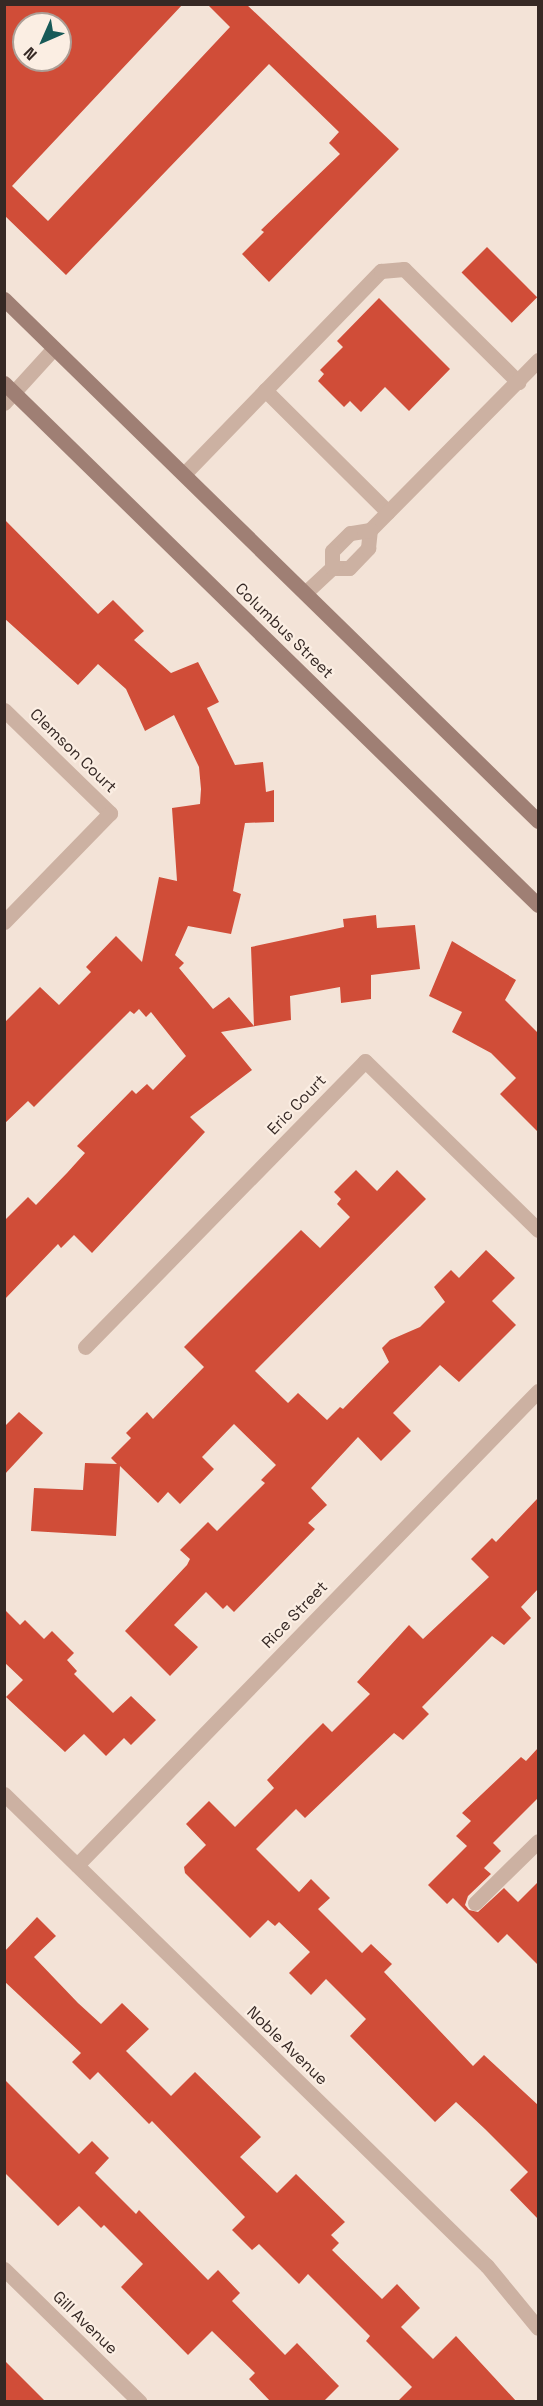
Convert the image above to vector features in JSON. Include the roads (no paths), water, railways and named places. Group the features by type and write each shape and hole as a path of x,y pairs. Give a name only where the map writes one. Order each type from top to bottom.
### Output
{"main road":[{"path":"4,299 538,821"},
{"name":"Columbus Street","path":"8,393 538,905"}],"street":[{"path":"184,474 381,271 404,269 518,381"},
{"path":"8,393 54,348"},
{"path":"332,568 332,550 350,533 370,530 538,360"},
{"path":"265,390 388,512"},
{"path":"306,593 332,568 350,568 368,548 370,530"},
{"name":"Clemson Court","path":"4,710 110,813 4,922"},
{"name":"Eric Court","path":"86,1347 365,1061 538,1230"},
{"name":"Rice Street","path":"77,1865 538,1391"},
{"name":"Noble Avenue","path":"4,1794 487,2266 538,2328"},
{"path":"474,1903 538,1841"},
{"name":"Gill Avenue","path":"4,2269 140,2402"}]}
